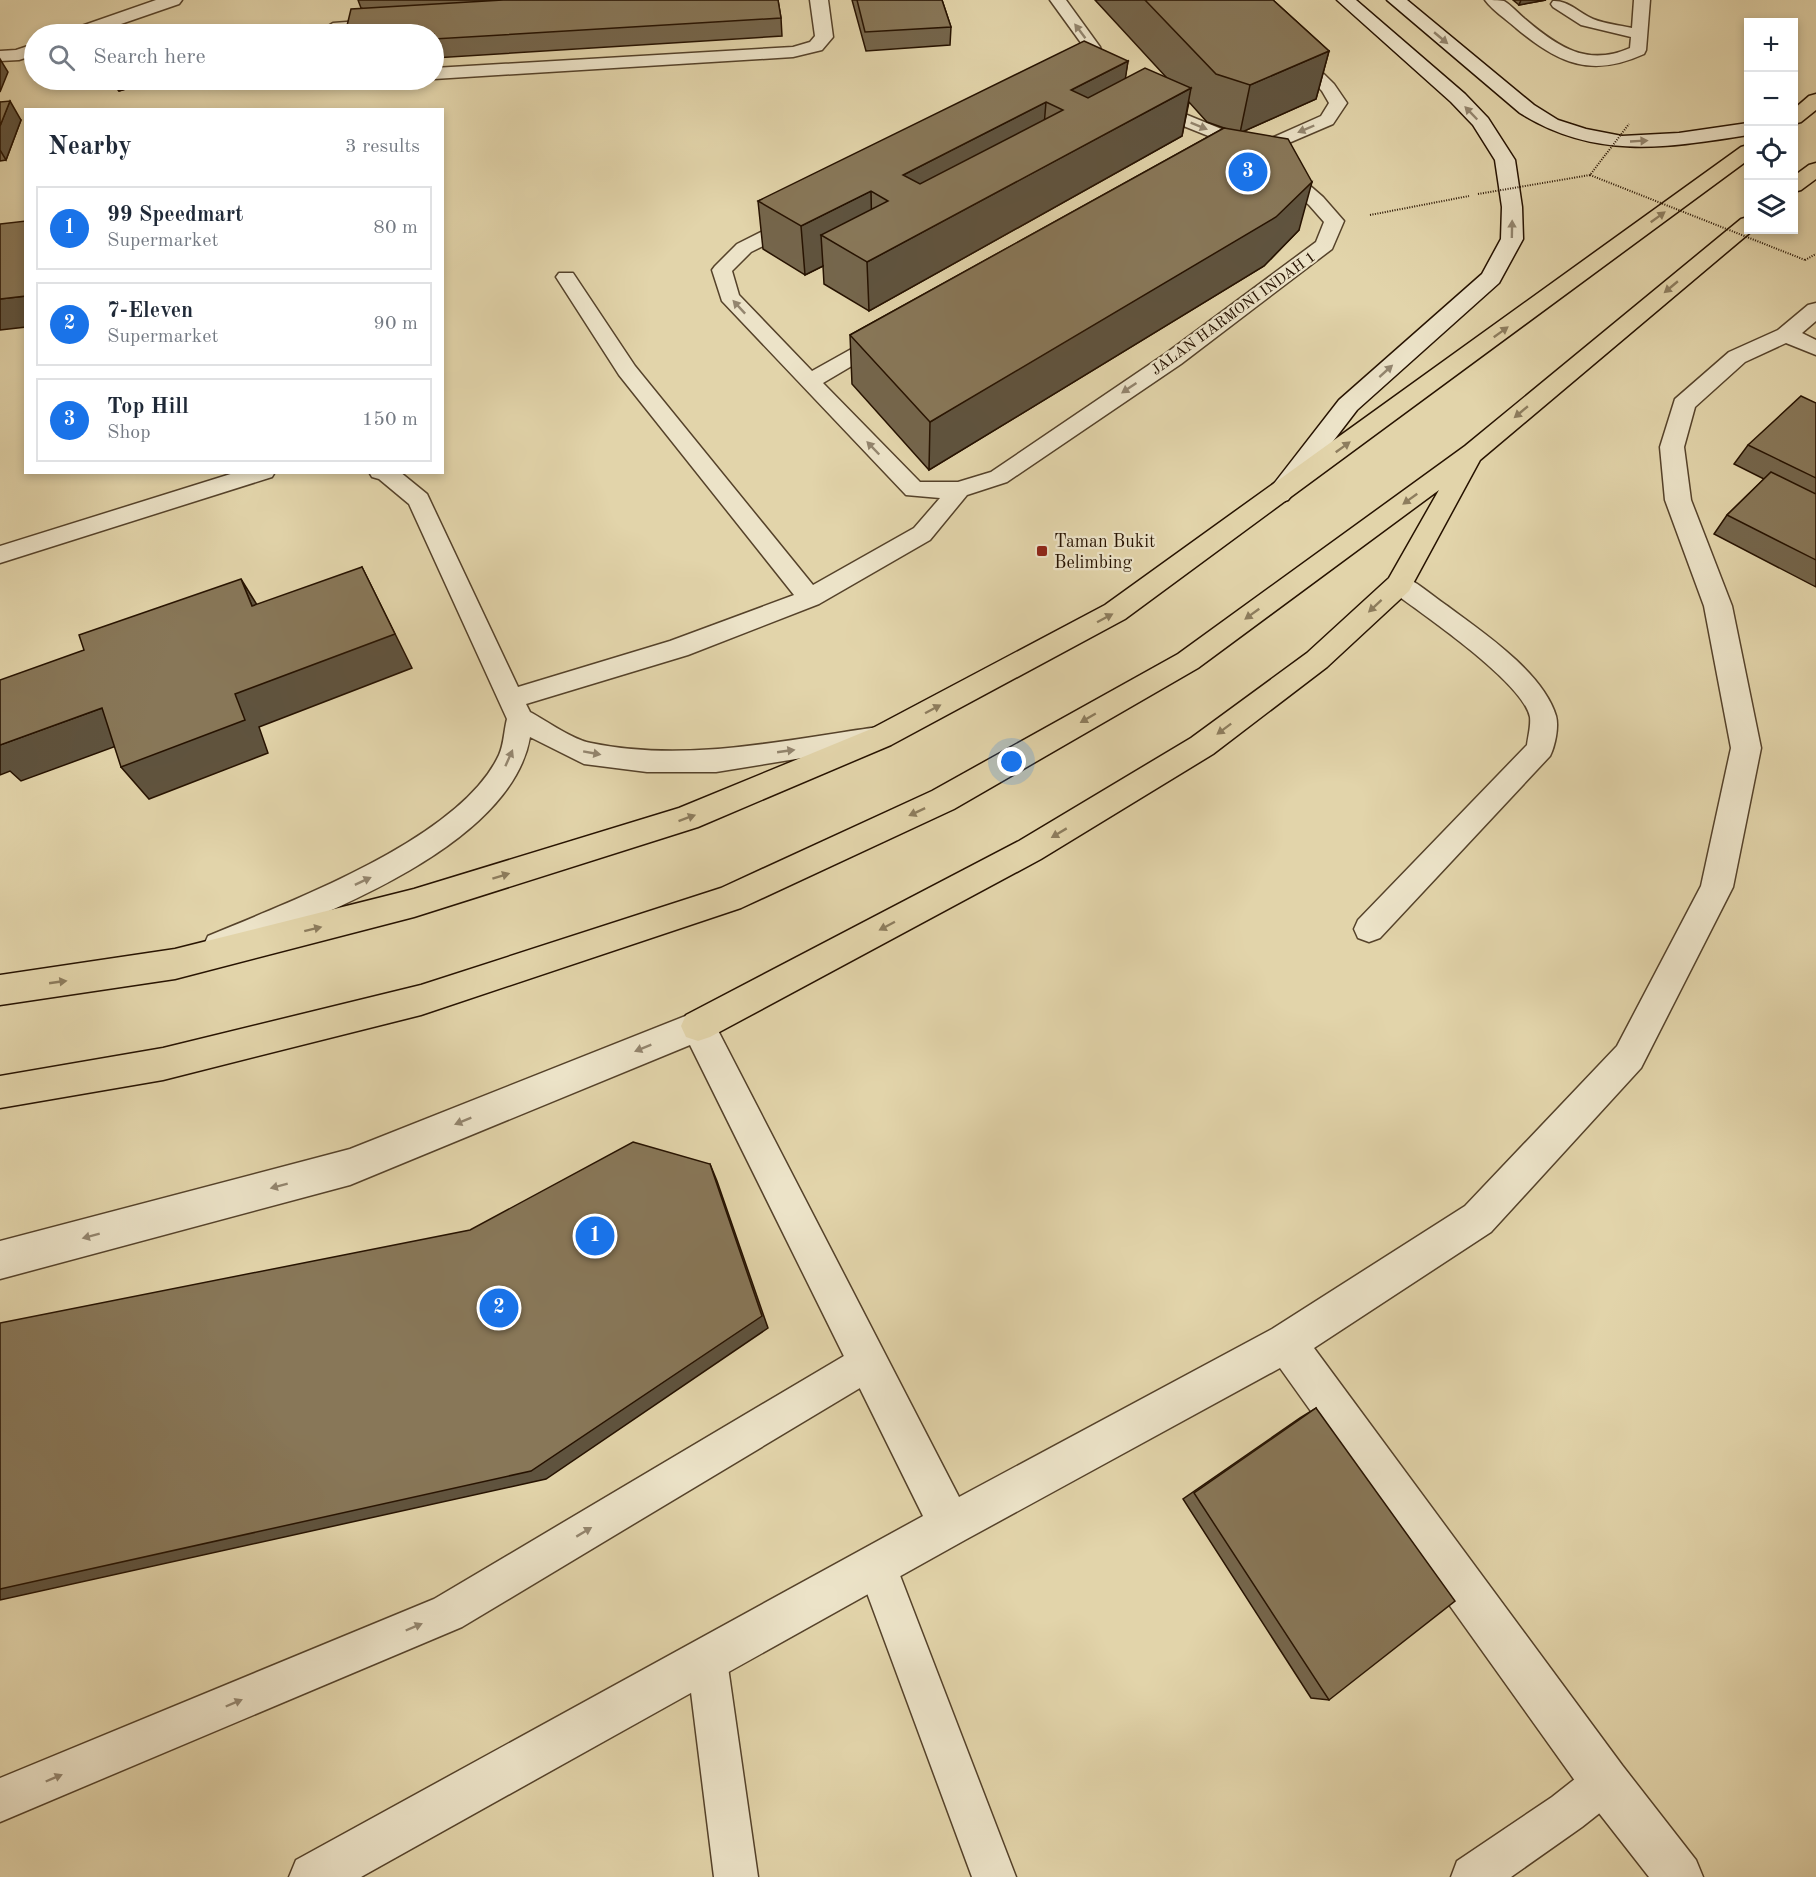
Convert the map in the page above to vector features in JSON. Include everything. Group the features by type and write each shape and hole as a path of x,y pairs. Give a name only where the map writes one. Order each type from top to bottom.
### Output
{"highway":[{"path":"1798,115 1816,100"},
{"path":"0,990 176,964 414,903 687,818 881,737 1115,612 1744,156"},
{"path":"1798,183 1816,169"},
{"path":"0,1092 164,1064 421,1000 730,898 943,800 1188,661 1474,452 1744,227"},
{"path":"698,1026 1030,850 1202,746 1317,660 1399,584 1474,452"}],"street":[{"path":"105,24 173,0"},
{"path":"444,73 793,52 816,46 824,37 819,0"},
{"path":"1279,494 1348,405 1491,278 1512,239 1512,207 1505,160 1481,122 1458,98 1346,0"},
{"path":"1396,0 1527,109 1551,124 1582,134 1622,142 1679,139 1744,130"},
{"path":"0,56 24,53"},
{"path":"313,1877 950,1525 1286,1343 1478,1219 1629,1057 1717,888 1746,748 1718,606 1678,500 1672,447 1684,405 1737,357 1801,341 1816,310"},
{"path":"0,1260 350,1167 698,1026 950,1525"},
{"path":"1286,1343 1605,1782 1679,1877"}],"lane":[{"path":"1058,0 1092,47 1097,64 1086,80 1065,90"},
{"path":"1240,0 1328,88 1338,103 1327,120 1258,150"},
{"path":"1493,0 1539,38 1564,55 1595,63 1623,59 1638,50 1642,0"},
{"path":"1559,4 1572,16 1591,26 1639,34"},
{"path":"390,24 404,23"},
{"path":"1086,80 1108,89"},
{"path":"1130,98 1258,150 1316,201 1334,222"},
{"path":"1206,149 1227,137"},
{"path":"819,211 744,248 722,270 729,297 809,382 901,328"},
{"name":"JALAN HARMONI INDAH 1","path":"809,382 914,490 959,490 999,477 1173,359 1325,245 1334,222"},
{"path":"566,277 627,370 810,598"},
{"path":"0,555 258,474"},
{"path":"176,964 370,878 426,846 482,801 511,759 516,709 419,500 387,474"},
{"path":"516,709 810,598 922,534 959,490"},
{"path":"1369,929 1540,749 1543,715 1524,683 1485,649 1399,584"},
{"path":"516,709 584,753 647,761 716,761 881,737"},
{"path":"0,1800 448,1613 867,1363"},
{"path":"877,1566 994,1877"},
{"path":"707,1660 736,1877"},
{"path":"1473,1877 1567,1812 1605,1782"}],"path":[{"path":"1590,175 1629,124"},
{"path":"1334,222 1590,175 1806,260 1816,254"}],"building":[{"path":"503,0 778,0 781,18 444,38 444,24 347,24 351,9"},
{"path":"857,0 942,0 951,27 865,32"},
{"path":"1145,0 1273,0 1329,51 1250,85 1216,74"},
{"path":"1084,41 1128,61 1071,90 1088,98 1145,68 1191,88 867,262 821,235 888,201 871,191 801,226 758,201","holes":["1046,102 1063,110 920,184 903,175"]},
{"path":"10,101 0,126 0,102"},
{"path":"1224,128 1288,139 1312,182 1276,217 930,422 850,335"},
{"path":"24,221 24,296 0,299 0,224"},
{"path":"1801,396 1816,403 1816,478 1748,445"},
{"path":"1771,472 1816,494 1816,560 1727,515"},
{"path":"362,567 395,634 235,694 245,720 121,767 102,708 0,745 0,680 84,650 79,635 241,579 252,606"},
{"path":"633,1142 710,1164 762,1316 531,1471 0,1589 0,1323 470,1230"},
{"path":"1316,1408 1455,1601 1329,1700 1194,1493"}],"place":[{"name":"Top Hill","path":"1248,172"},
{"name":"Taman Bukit Belimbing","path":"1042,551"},
{"name":"99 Speedmart","path":"595,1236"},
{"name":"7-Eleven","path":"499,1308"}]}
